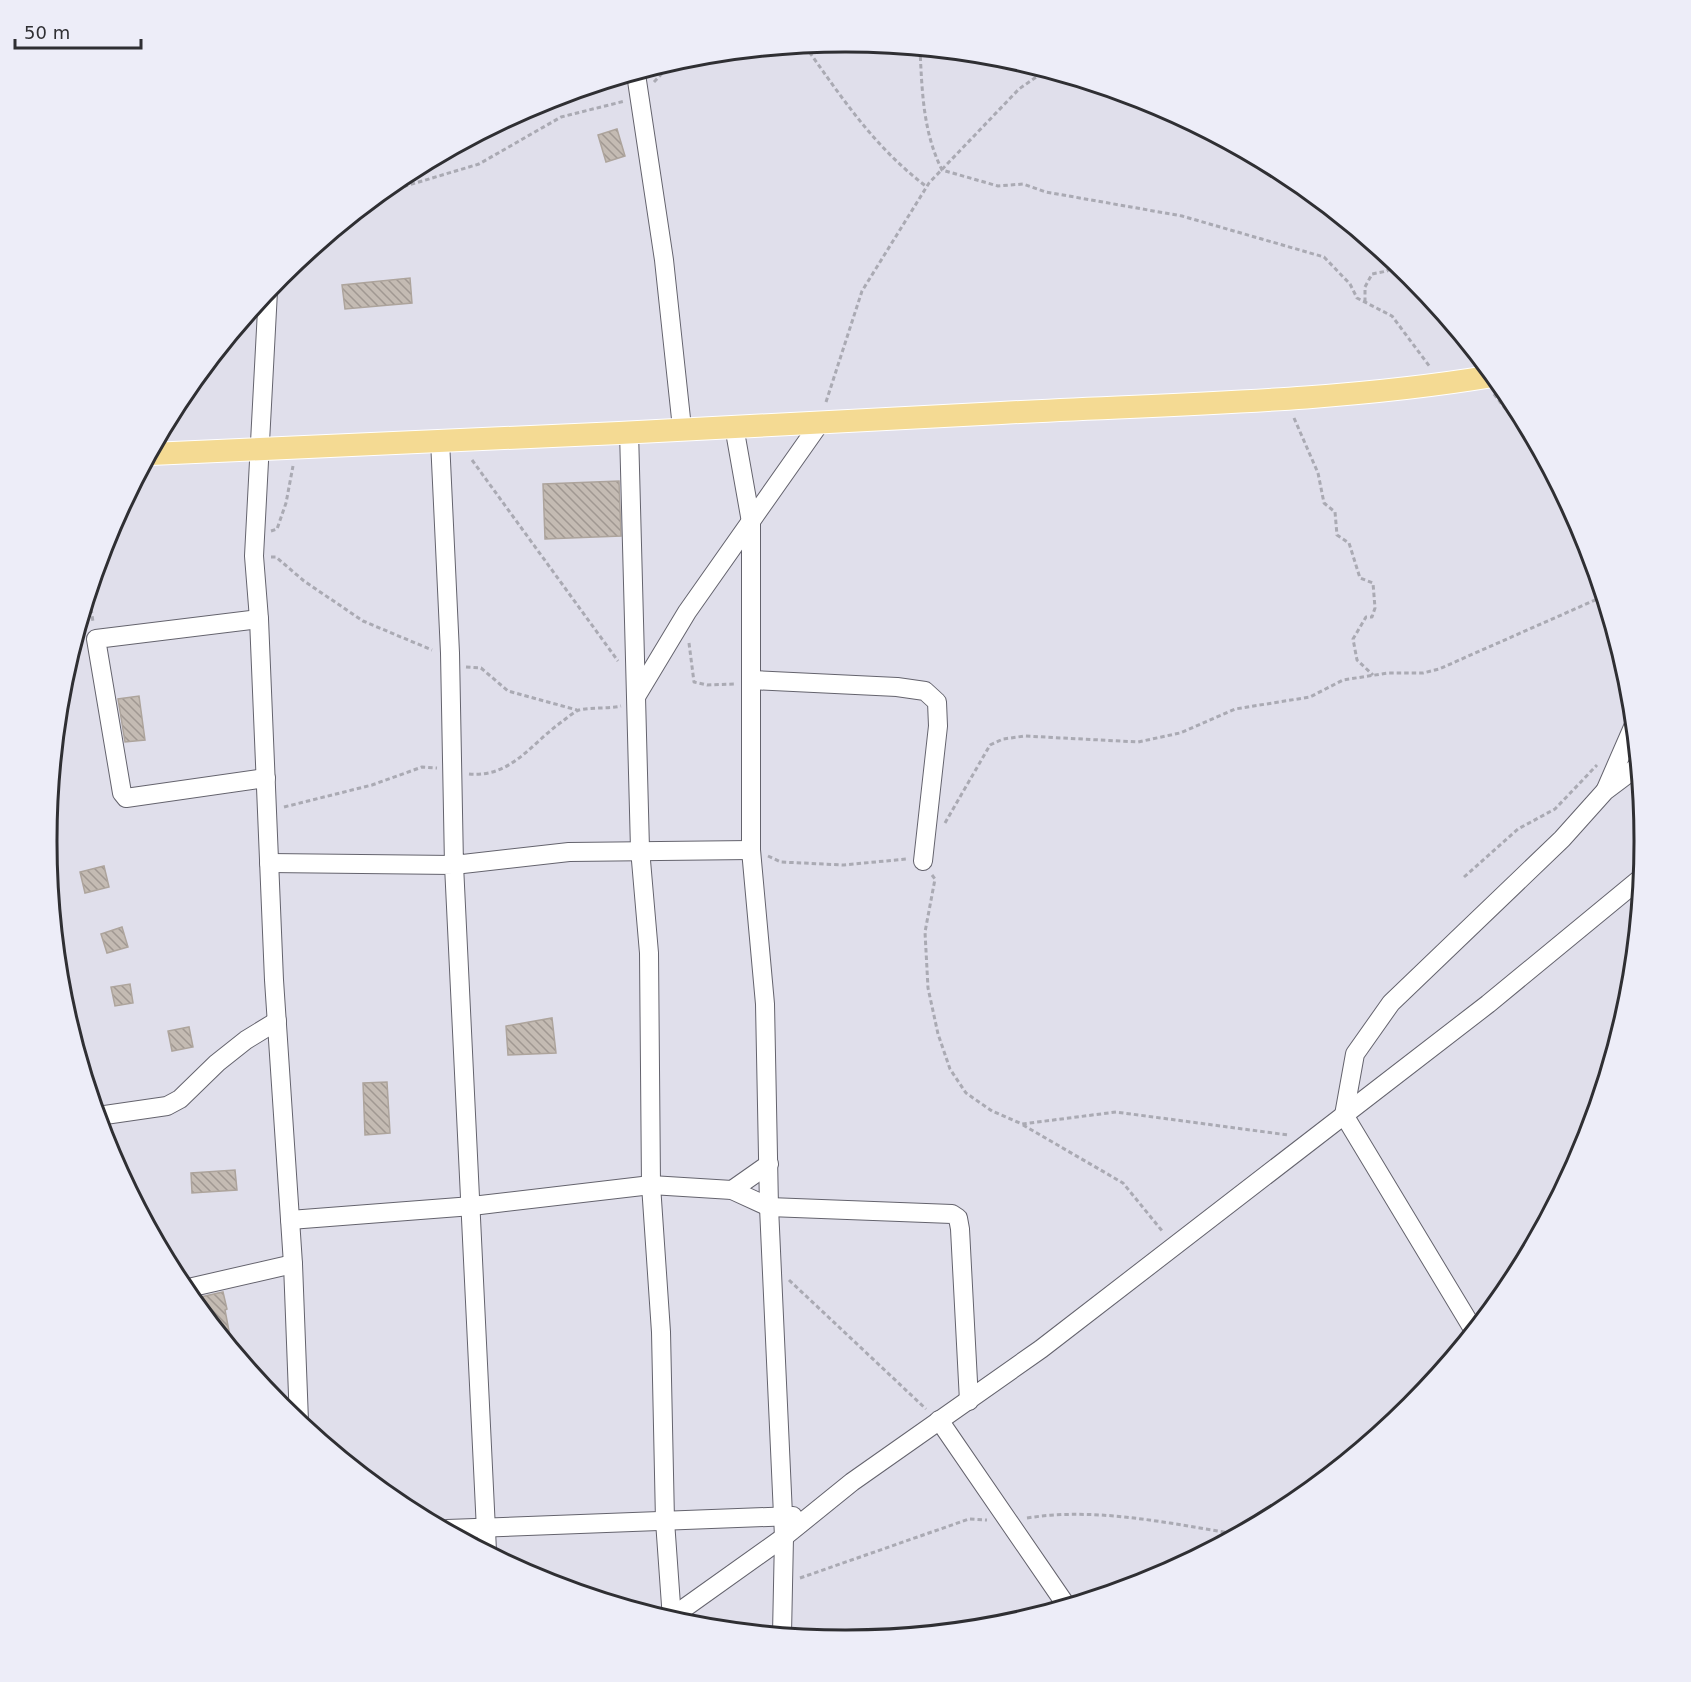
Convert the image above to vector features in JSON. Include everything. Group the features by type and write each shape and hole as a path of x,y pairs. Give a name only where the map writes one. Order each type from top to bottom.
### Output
{"main road":[{"path":"159,454 820,423 1286,397 1441,384 1483,378"}],"street":[{"path":"637,80 664,260 682,428"},
{"path":"267,306 254,556 259,619 277,1021 293,1264 299,1409"},
{"path":"636,691 687,612 820,423"},
{"path":"734,426 751,522 751,850 765,1004 769,1208 784,1537 782,1627"},
{"path":"629,431 640,849 649,953 651,1185 661,1332 664,1521 670,1609"},
{"path":"448,440 453,865 472,1206 487,1543"},
{"path":"259,619 96,639 122,792 126,798 266,778"},
{"path":"751,680 897,687 925,691 937,702 938,726 923,861"},
{"path":"1605,791 1627,740"},
{"path":"1469,1323 1344,1115 1354,1054 1391,1003 1562,839 1605,791 1630,772"},
{"path":"269,862 453,865 569,852 640,849 751,850"},
{"path":"680,1611 784,1537 939,1420 969,1401 1174,1246 1488,1004 1632,885"},
{"path":"107,1115 167,1106 180,1099 224,1057 277,1021"},
{"path":"732,1190 769,1164"},
{"path":"290,1220 472,1206 651,1185 732,1190 769,1208 944,1212 958,1218 969,1401"},
{"path":"195,1286 293,1264"},
{"path":"939,1420 1062,1599"},
{"path":"459,1528 809,1516"}],"path":[{"path":"810,53 849,110 896,164 927,187"},
{"path":"920,56 922,99 932,150 942,170 998,186 1023,184 1046,192 1182,216 1324,257 1350,284 1357,298 1392,316 1441,384"},
{"path":"406,186 479,164 570,113 640,97 661,75"},
{"path":"820,423 862,291 927,187 1018,89 1037,76"},
{"path":"1365,302 1365,286 1372,274 1388,269"},
{"path":"1286,397 1318,473 1324,504 1335,512 1337,535 1349,543 1360,578 1373,583 1375,608 1372,617 1366,618 1353,639 1357,660 1374,675"},
{"path":"448,440 636,691"},
{"path":"254,535 277,529 286,503 297,447"},
{"path":"254,556 276,557 304,581 363,621 429,649 450,653 462,666 481,668 508,691 578,710"},
{"path":"940,832 990,745 1004,739 1025,736 1138,742 1179,733 1235,708 1310,697 1343,680 1374,675 1423,673 1439,669 1596,600"},
{"path":"92,612 96,639"},
{"path":"687,612 694,682 707,685 730,685 751,680"},
{"path":"1464,877 1518,829 1555,809 1588,777 1600,760"},
{"path":"751,850 781,862 844,866 897,858 923,861 935,879 925,932 928,988 938,1034 950,1069 966,1093 992,1110 1022,1124 1123,1183 1174,1246"},
{"path":"1022,1124 1116,1112 1314,1138"},
{"path":"773,1265 939,1420"}],"building":[{"path":"617,129 625,156 606,162 598,135"},
{"path":"410,278 412,303 345,309 342,285"},
{"path":"619,481 621,536 545,539 543,484"},
{"path":"139,696 145,740 125,742 118,699"},
{"path":"104,866 109,887 85,893 80,872"},
{"path":"122,927 128,947 107,953 101,934"},
{"path":"130,984 133,1003 115,1006 111,987"},
{"path":"552,1018 556,1053 508,1055 506,1026"},
{"path":"189,1027 193,1047 172,1051 168,1031"},
{"path":"387,1082 390,1133 365,1135 363,1083"},
{"path":"235,1170 237,1190 192,1193 191,1173"},
{"path":"223,1292 229,1332 220,1321 203,1297"}]}
